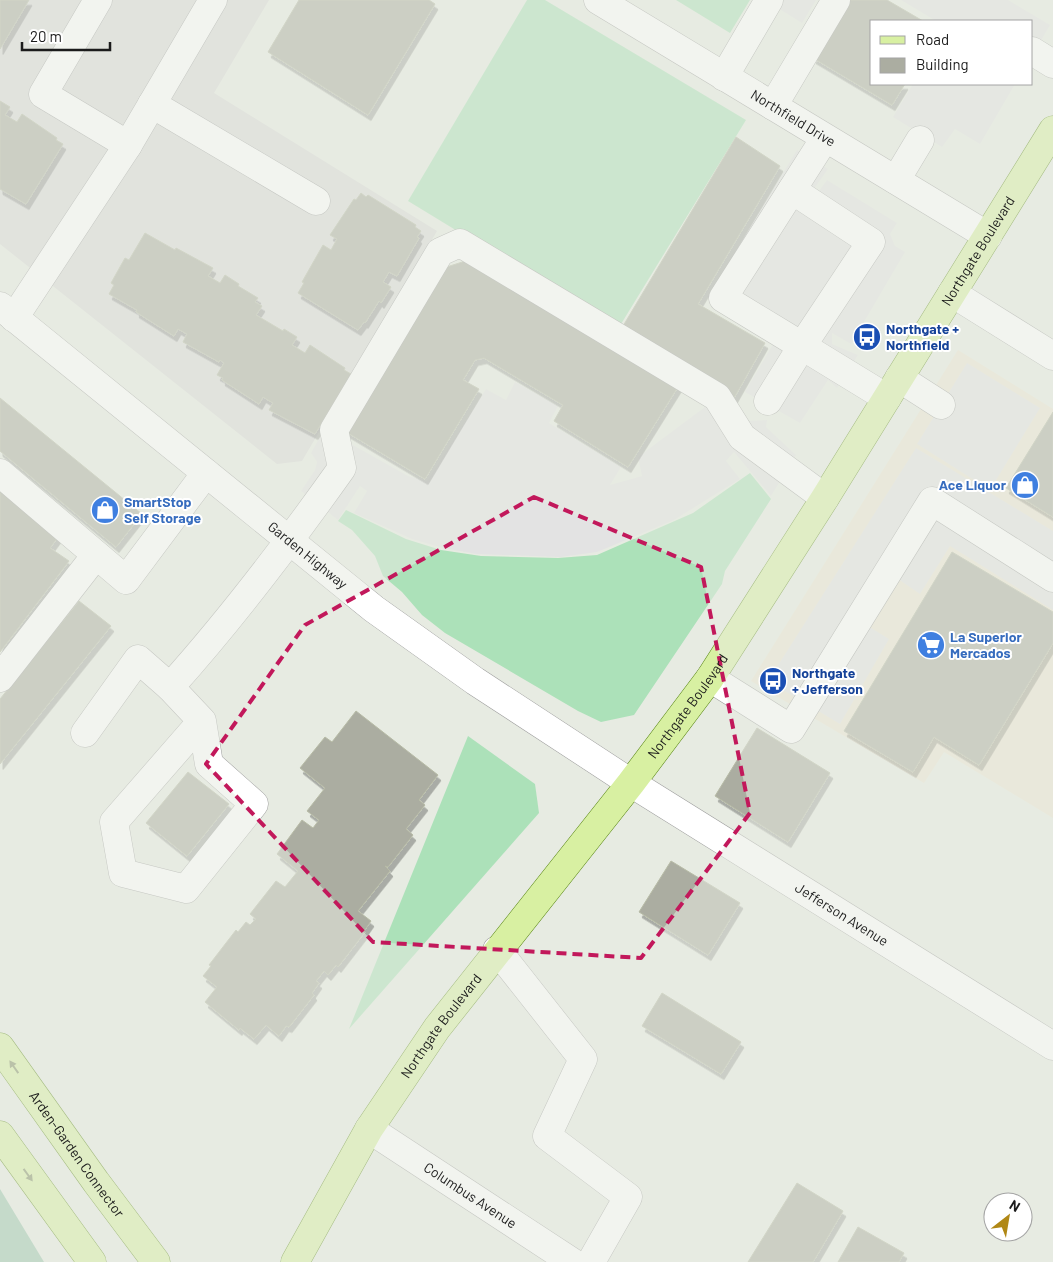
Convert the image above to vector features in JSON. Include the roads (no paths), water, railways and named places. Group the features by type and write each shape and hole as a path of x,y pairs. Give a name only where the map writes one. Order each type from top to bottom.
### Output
{"main road":[{"name":"Northgate Boulevard","path":"295,1262 369,1129 437,1028 631,783 710,678 825,498 1053,130"},
{"name":"Arden-Garden Connector","path":"0,1048 156,1262"},
{"path":"0,1135 92,1262"}],"street":[{"path":"98,0 43,94 128,145"},
{"path":"7,312 58,253 128,145 213,0"},
{"name":"Northfield Drive","path":"598,0 988,236"},
{"path":"724,76 770,0"},
{"path":"772,106 836,0"},
{"path":"1033,52 1053,64"},
{"path":"152,104 316,201"},
{"path":"825,138 723,298 802,346 893,388 941,405"},
{"path":"896,180 920,140"},
{"path":"768,401 871,242 792,190"},
{"path":"170,687 214,638 290,541 342,468 334,430 440,252 460,243 717,397 742,437 825,498"},
{"path":"952,293 1053,356"},
{"name":"Garden Highway","path":"7,312 374,609 475,681 631,783"},
{"path":"0,473 126,580 206,473"},
{"path":"710,678 791,729 932,501 1051,572"},
{"path":"0,678 96,555"},
{"path":"85,733 138,659 170,687 202,721 209,764 254,804 186,889 123,872 114,822 202,721"},
{"name":"Jefferson Avenue","path":"631,783 1053,1046"},
{"path":"498,950 584,1058 547,1136 628,1197 591,1262"},
{"name":"Columbus Avenue","path":"369,1129 572,1262"}],"place":[{"name":"Northgate + Northfield","path":"867,337"},
{"name":"Ace Liquor","path":"1025,485"},
{"name":"SmartStop Self Storage","path":"105,510"},
{"name":"La Superior Mercados","path":"931,645"},
{"name":"Northgate + Jefferson","path":"773,681"}]}
